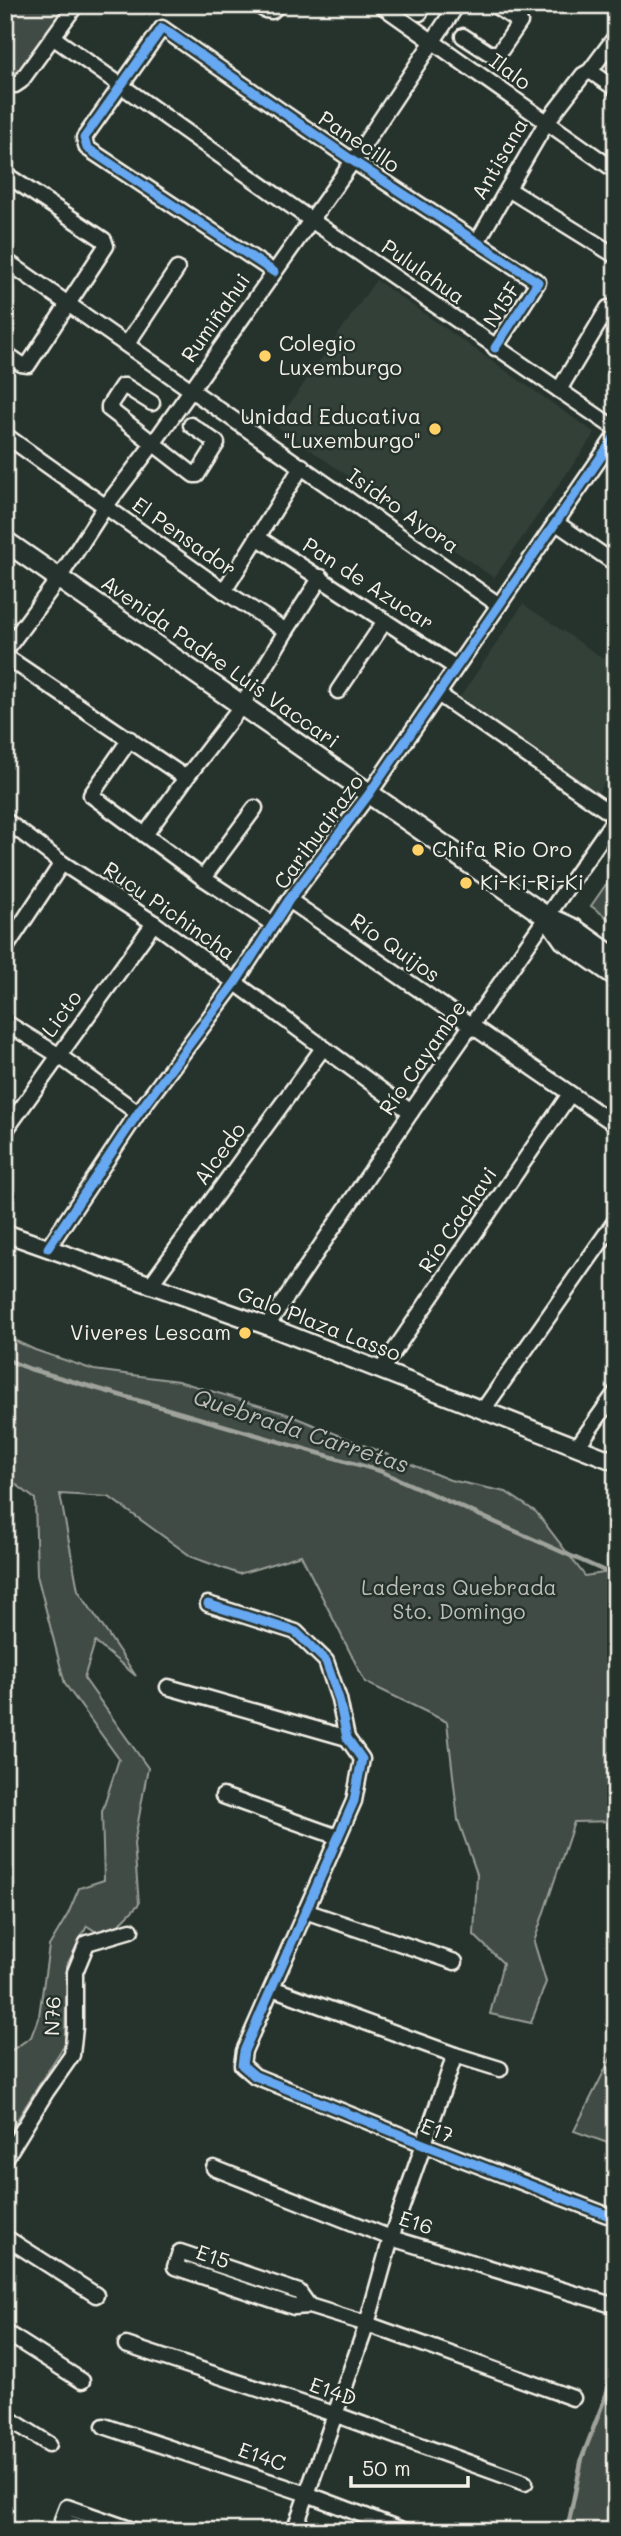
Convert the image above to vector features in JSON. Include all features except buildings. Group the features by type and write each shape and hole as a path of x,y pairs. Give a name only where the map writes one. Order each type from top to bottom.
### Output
{"main road":[{"name":"Avenida Padre Luis Vaccari","path":"5,541 246,697 369,794 547,916 574,929 616,959"},
{"name":"Avenida Padre Luis Vaccari","path":"547,916 564,940 616,976"}],"street":[{"path":"5,82 15,86 21,81 76,5"},
{"path":"257,5 265,10 275,8"},
{"name":"Ilalo","path":"381,5 616,171"},
{"name":"Rumiñahui","path":"5,653 59,578 105,507 153,444 353,161 457,5"},
{"path":"463,36 489,53 499,53 520,22 494,5"},
{"name":"Panecillo","path":"120,84 162,28 353,161 538,282"},
{"name":"Antisana","path":"477,242 546,122 616,36"},
{"name":"Pululahua","path":"54,38 616,432"},
{"path":"590,71 616,89"},
{"path":"120,84 83,138 87,148 274,272"},
{"path":"5,174 106,243 27,365 5,353"},
{"path":"508,189 616,256"},
{"name":"Isidro Ayora","path":"5,260 499,604"},
{"path":"127,344 177,269"},
{"name":"N15F","path":"495,348 538,282"},
{"path":"559,390 608,308"},
{"path":"152,403 125,386 115,396 109,409 197,475 217,443 191,425"},
{"name":"Carihuairazo","path":"48,1248 138,1113 235,983 289,900 369,794 616,432"},
{"name":"El Pensador","path":"5,435 224,591 286,631"},
{"path":"224,591 302,466"},
{"path":"555,522 616,564"},
{"name":"Pan de Azucar","path":"257,537 455,667"},
{"path":"145,835 246,697 321,578"},
{"path":"338,691 385,621"},
{"path":"5,653 130,739 190,774"},
{"path":"438,694 616,817"},
{"path":"130,739 91,795 203,878 273,924"},
{"path":"203,878 255,808"},
{"name":"Río Cayambe","path":"267,1326 411,1112 616,817"},
{"name":"Rucu Pichincha","path":"5,820 62,863 153,923 411,1112"},
{"path":"5,949 62,863"},
{"name":"Río Quijos","path":"289,900 616,1125"},
{"name":"Licto","path":"5,1131 153,923"},
{"path":"5,1022 58,1055 138,1113"},
{"name":"Alcedo","path":"150,1284 323,1048"},
{"name":"Río Cachavi","path":"381,1370 570,1094"},
{"path":"483,1410 616,1220"},
{"name":"Galo Plaza Lasso","path":"5,1233 267,1326 616,1462"},
{"path":"577,1447 616,1392"},
{"path":"208,1604 296,1632 326,1661 339,1699 347,1738 362,1759 354,1801 272,1988 500,2069"},
{"path":"168,1687 347,1738"},
{"path":"223,1796 338,1837"},
{"path":"305,1911 455,1962"},
{"name":"N76","path":"5,2160 72,2055 75,1972 87,1944 131,1930"},
{"name":"E17","path":"272,1988 244,2051 242,2066 255,2076 607,2215"},
{"path":"293,2531 367,2324 391,2238 455,2055"},
{"name":"E16","path":"214,2168 391,2238 609,2304"},
{"path":"5,2236 96,2295"},
{"name":"E15","path":"309,2306 299,2292 180,2252 174,2267 294,2307 309,2306 367,2324 573,2398"},
{"path":"5,2332 82,2381"},
{"name":"E14D","path":"126,2345 334,2414 525,2483"},
{"path":"5,2416 49,2444"},
{"name":"E14C","path":"104,2426 307,2494 405,2531"},
{"path":"92,2531 62,2520 67,2507 136,2531"}],"shaded area":[{"name":"Unidad Educativa \"Luxemburgo\"","path":"376,280 595,433 494,578 275,425"},
{"path":"523,604 616,667 616,767 597,794 458,700"}],"green space":[{"path":"5,5 70,5 14,83 5,77"},
{"path":"616,870 616,924 591,906"},
{"name":"Laderas Quebrada Sto. Domingo","path":"5,1336 35,1350 94,1370 178,1381 284,1413 450,1480 506,1492 536,1512 585,1576 616,1571 616,1821 574,1822 534,1942 546,1982 531,2023 490,2014 503,1963 474,1935 477,1874 458,1820 447,1722 365,1682 301,1555 239,1574 192,1557 109,1497 60,1494 78,1590 136,1676 95,1642 84,1678 148,1768 134,1844 139,1904 106,1938 87,1926 67,1965 65,2044 5,2139 5,2059 8,2053 31,2037 39,2016 49,1946 68,1914 79,1888 104,1880 102,1812 119,1759 65,1684 37,1575 35,1499 5,1476"},
{"path":"616,2029 616,2146 574,2131 613,2054"},
{"path":"616,2369 616,2531 567,2531 582,2458"}],"waterway":[{"name":"Quebrada Carretas","path":"5,1359 30,1369 380,1471 616,1576"},
{"path":"567,2531 582,2458 616,2369"}],"cycle path":[{"path":"274,272 87,148 84,138 162,28 353,161 538,282 495,348"},
{"path":"48,1248 138,1113 235,983 289,900 369,794 616,435"},
{"path":"208,1604 296,1632 326,1661 339,1699 347,1738 362,1759 354,1801 244,2051 242,2065 255,2076 607,2215"}],"place":[{"name":"Colegio Luxemburgo","path":"265,356"},
{"name":"Unidad Educativa \"Luxemburgo\"","path":"435,429"},
{"name":"Chifa Rio Oro","path":"418,850"},
{"name":"Ki-Ki-Ri-Ki","path":"466,883"},
{"name":"Viveres Lescam","path":"245,1333"}]}
